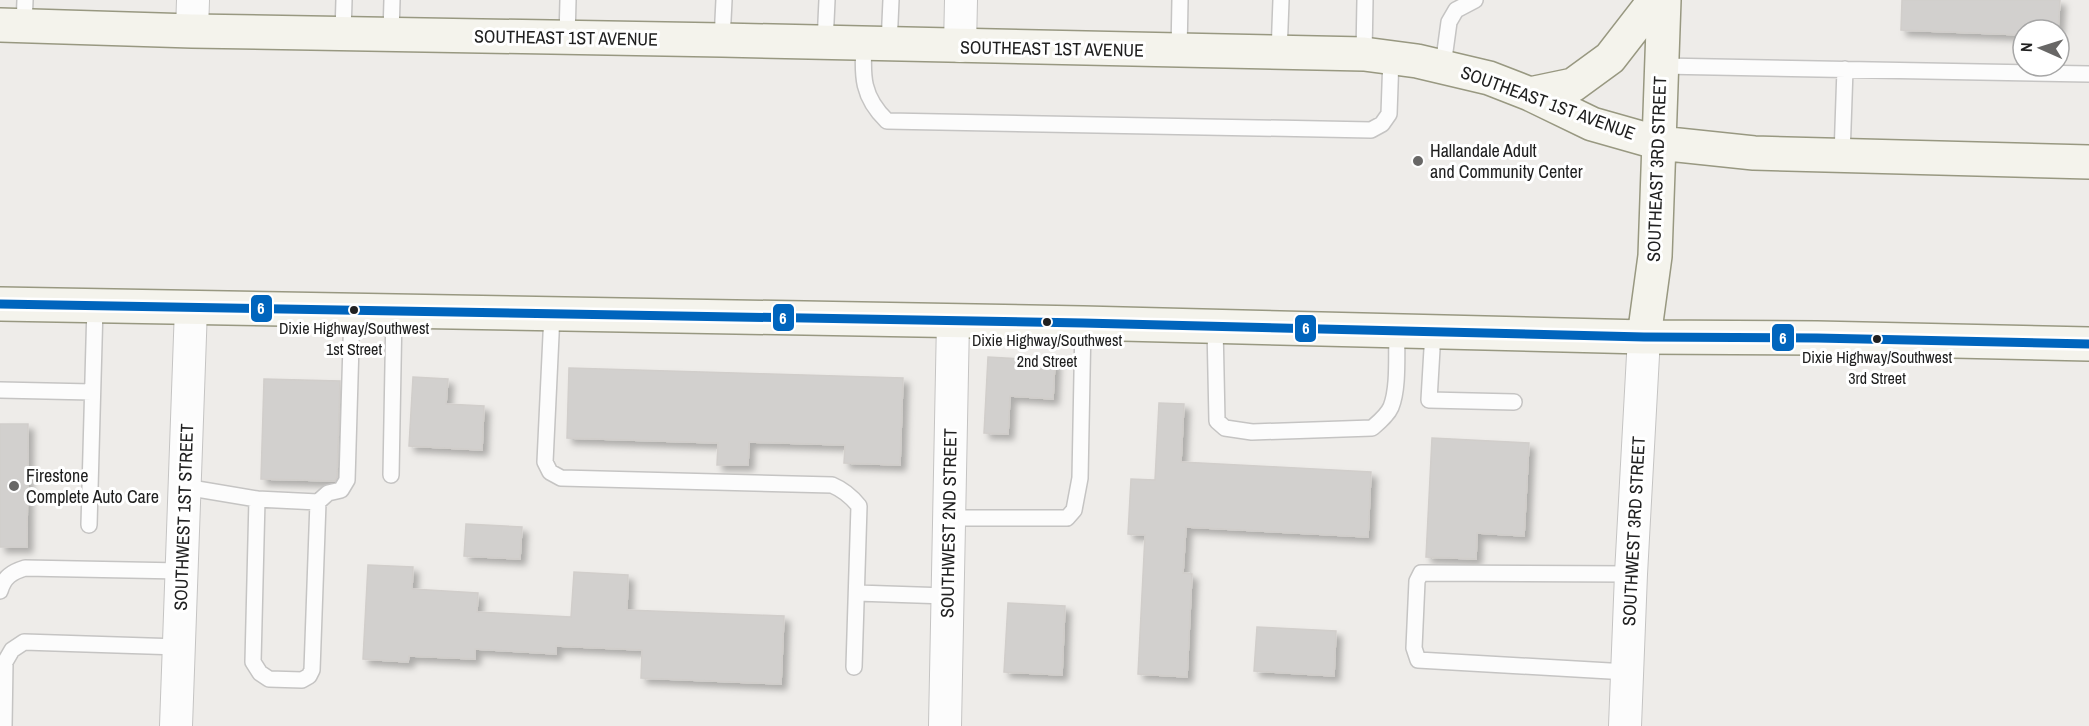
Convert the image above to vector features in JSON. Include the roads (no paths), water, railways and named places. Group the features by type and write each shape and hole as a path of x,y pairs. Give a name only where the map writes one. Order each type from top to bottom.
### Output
{"main road":[{"path":"1530,94 1573,85 1610,58 1655,0"},
{"name":"SOUTHEAST 3RD STREET","path":"1644,337 1655,256 1664,0"},
{"name":"SOUTHEAST 1ST AVENUE","path":"17,17 193,16 343,33 1377,56 1443,66 1489,78 1530,94 1592,124 1659,143 1754,153 2089,162"},
{"path":"0,304 2089,344"}],"street":[{"path":"960,46 961,0"},
{"name":"SOUTHWEST 1ST STREET","path":"176,726 191,308"},
{"name":"SOUTHWEST 2ND STREET","path":"945,726 953,321"},
{"name":"SOUTHWEST 3RD STREET","path":"1625,726 1630,574 1644,337"}],"lane":[{"path":"343,33 344,0"},
{"path":"391,34 392,0"},
{"path":"567,38 568,0"},
{"path":"722,40 724,0"},
{"path":"825,43 827,0"},
{"path":"891,0 876,44 862,74 866,92 875,110 887,121 1371,130 1382,124 1389,114 1365,0"},
{"path":"1179,51 1180,0"},
{"path":"1279,54 1281,0"},
{"path":"1443,66 1449,22 1456,10 1475,0"},
{"path":"1662,66 2089,74"},
{"path":"1842,156 1845,69"},
{"path":"89,525 95,306"},
{"path":"185,487 257,499 318,502 328,493 341,490 347,480 352,310"},
{"path":"391,475 394,311"},
{"path":"552,314 545,462 550,472 561,478 832,485 843,490 859,506 854,668"},
{"path":"949,518 1067,518 1074,510 1080,478 1083,323"},
{"path":"1215,326 1217,421 1225,428 1252,432 1372,428 1385,417 1391,406 1395,389 1397,331"},
{"path":"1433,332 1429,400 1514,402"},
{"path":"0,390 92,392"},
{"path":"257,499 253,662 260,673 269,679 302,680 309,676 312,670 318,502"},
{"path":"0,591 2,583 12,572 26,568 181,571"},
{"path":"1627,672 1418,660 1414,648 1417,581 1421,573 1630,574"},
{"path":"857,593 947,596"},
{"path":"5,662 12,650 24,642 179,647"},
{"path":"0,646 5,662 4,726"}],"place":[{"name":"Hallandale Adult and Community Center","path":"1418,161"},
{"name":"Dixie Highway/Southwest 1st Street","path":"354,310"},
{"name":"Dixie Highway/Southwest 2nd Street","path":"1047,322"},
{"name":"Dixie Highway/Southwest 3rd Street","path":"1877,339"},
{"name":"Firestone Complete Auto Care","path":"14,486"}]}
